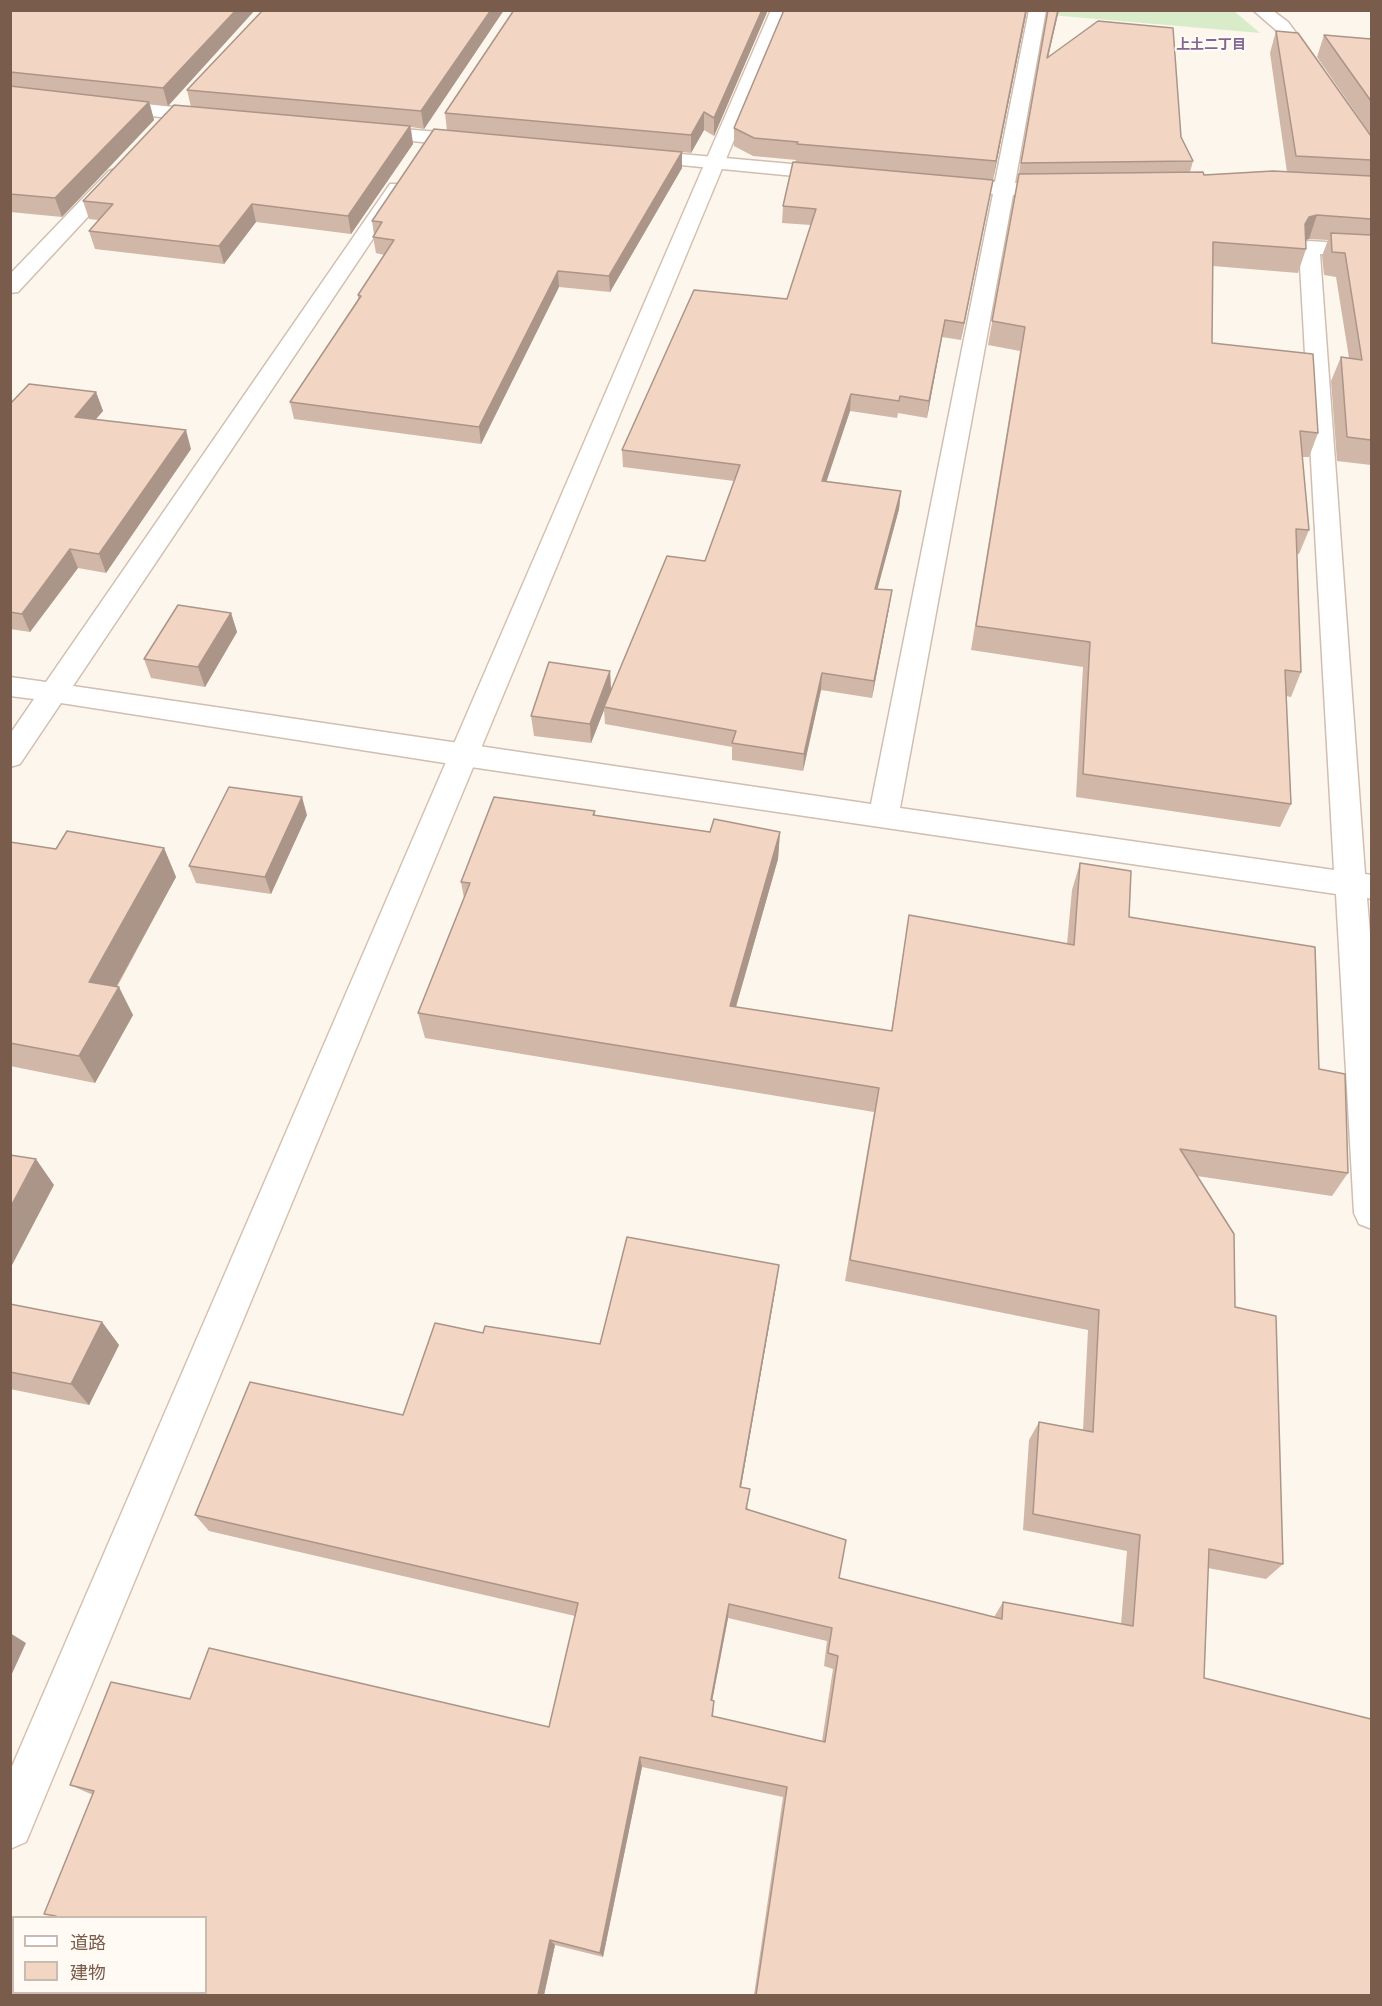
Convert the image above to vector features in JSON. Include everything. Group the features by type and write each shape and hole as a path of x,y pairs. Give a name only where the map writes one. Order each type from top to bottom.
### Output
{"street":[{"path":"10,1826 780,10"},
{"path":"884,816 1038,10"},
{"path":"1262,10 1282,26 1322,81"},
{"path":"157,131 189,98"},
{"path":"92,105 232,119"},
{"path":"350,130 438,128 491,143"},
{"path":"10,757 438,128"},
{"path":"621,155 854,175"},
{"path":"10,287 133,157"},
{"path":"923,182 1005,189 1076,188"},
{"path":"1371,251 1309,247 1360,885 1371,1213"},
{"path":"10,686 464,756 1360,885"}],"green space":[{"path":"1051,10 1234,11 1260,33 1050,15"}],"building":[{"path":"10,10 236,10 163,88 10,72"},
{"path":"263,10 491,10 421,111 187,90"},
{"path":"514,10 762,10 714,118 704,112 691,135 445,113"},
{"path":"784,10 1026,10 996,161 797,144 798,142 754,138 734,128"},
{"path":"1048,10 1058,10 1047,58 1098,21 1173,28 1181,137 1193,161 1021,163"},
{"path":"1276,31 1298,33 1371,136 1371,160 1296,156"},
{"path":"1324,35 1371,39 1371,101"},
{"path":"10,86 149,102 55,198 10,194"},
{"path":"174,105 410,126 348,216 252,204 219,246 89,231 113,204 83,201"},
{"path":"434,129 682,152 609,276 558,271 479,427 290,402 361,296 358,295 394,240 373,237 382,222 372,221"},
{"path":"793,162 993,180 964,323 945,320 929,401 900,396 899,401 851,394 822,481 901,491 875,589 892,590 874,681 822,673 804,754 732,743 736,731 604,707 667,556 705,561 740,465 622,450 694,290 787,299 816,209 783,206"},
{"path":"1273,171 1371,176 1371,219 1317,215 1309,217 1305,224 1306,249 1213,242 1212,343 1313,354 1318,433 1300,431 1309,530 1296,529 1301,672 1285,670 1291,804 1083,774 1090,642 976,626 1025,327 992,321 1019,174 1203,172 1204,175"},
{"path":"1331,233 1371,235 1371,440 1347,437 1341,357 1362,360 1345,253 1332,252"},
{"path":"29,384 96,392 75,417 186,430 99,554 70,549 22,614 10,612 10,404"},
{"path":"178,605 231,613 198,667 144,659"},
{"path":"549,662 610,671 590,724 531,716"},
{"path":"229,787 302,797 265,877 189,866"},
{"path":"494,797 595,811 593,815 710,832 714,819 780,832 730,1006 892,1031 909,915 1074,945 1080,863 1131,871 1129,917 1315,947 1319,1069 1345,1074 1348,1173 1180,1149 1234,1234 1235,1307 1276,1316 1283,1564 1209,1549 1204,1678 1371,1719 1371,1995 756,1995 787,1787 640,1757 600,1953 550,1940 538,1995 25,1995 207,1994 207,1916 56,1916 44,1914 94,1791 70,1785 111,1682 190,1699 209,1648 549,1727 578,1603 195,1515 250,1382 403,1415 435,1323 483,1333 485,1326 600,1344 627,1237 779,1265 740,1487 750,1489 746,1509 846,1540 839,1578 1002,1619 1003,1602 1133,1626 1140,1535 1033,1514 1039,1422 1093,1432 1099,1310 850,1260 879,1088 418,1013 470,883 461,882","holes":["729,1604 832,1628 828,1653 838,1656 825,1742 712,1716 714,1701 711,1700"]},
{"path":"67,831 164,848 89,982 119,987 79,1056 10,1043 10,842 56,849"},
{"path":"10,1155 36,1159 10,1208"},
{"path":"10,1304 102,1322 71,1384 10,1372"}],"district":[{"name":"上土二丁目","path":"1211,45"}]}
